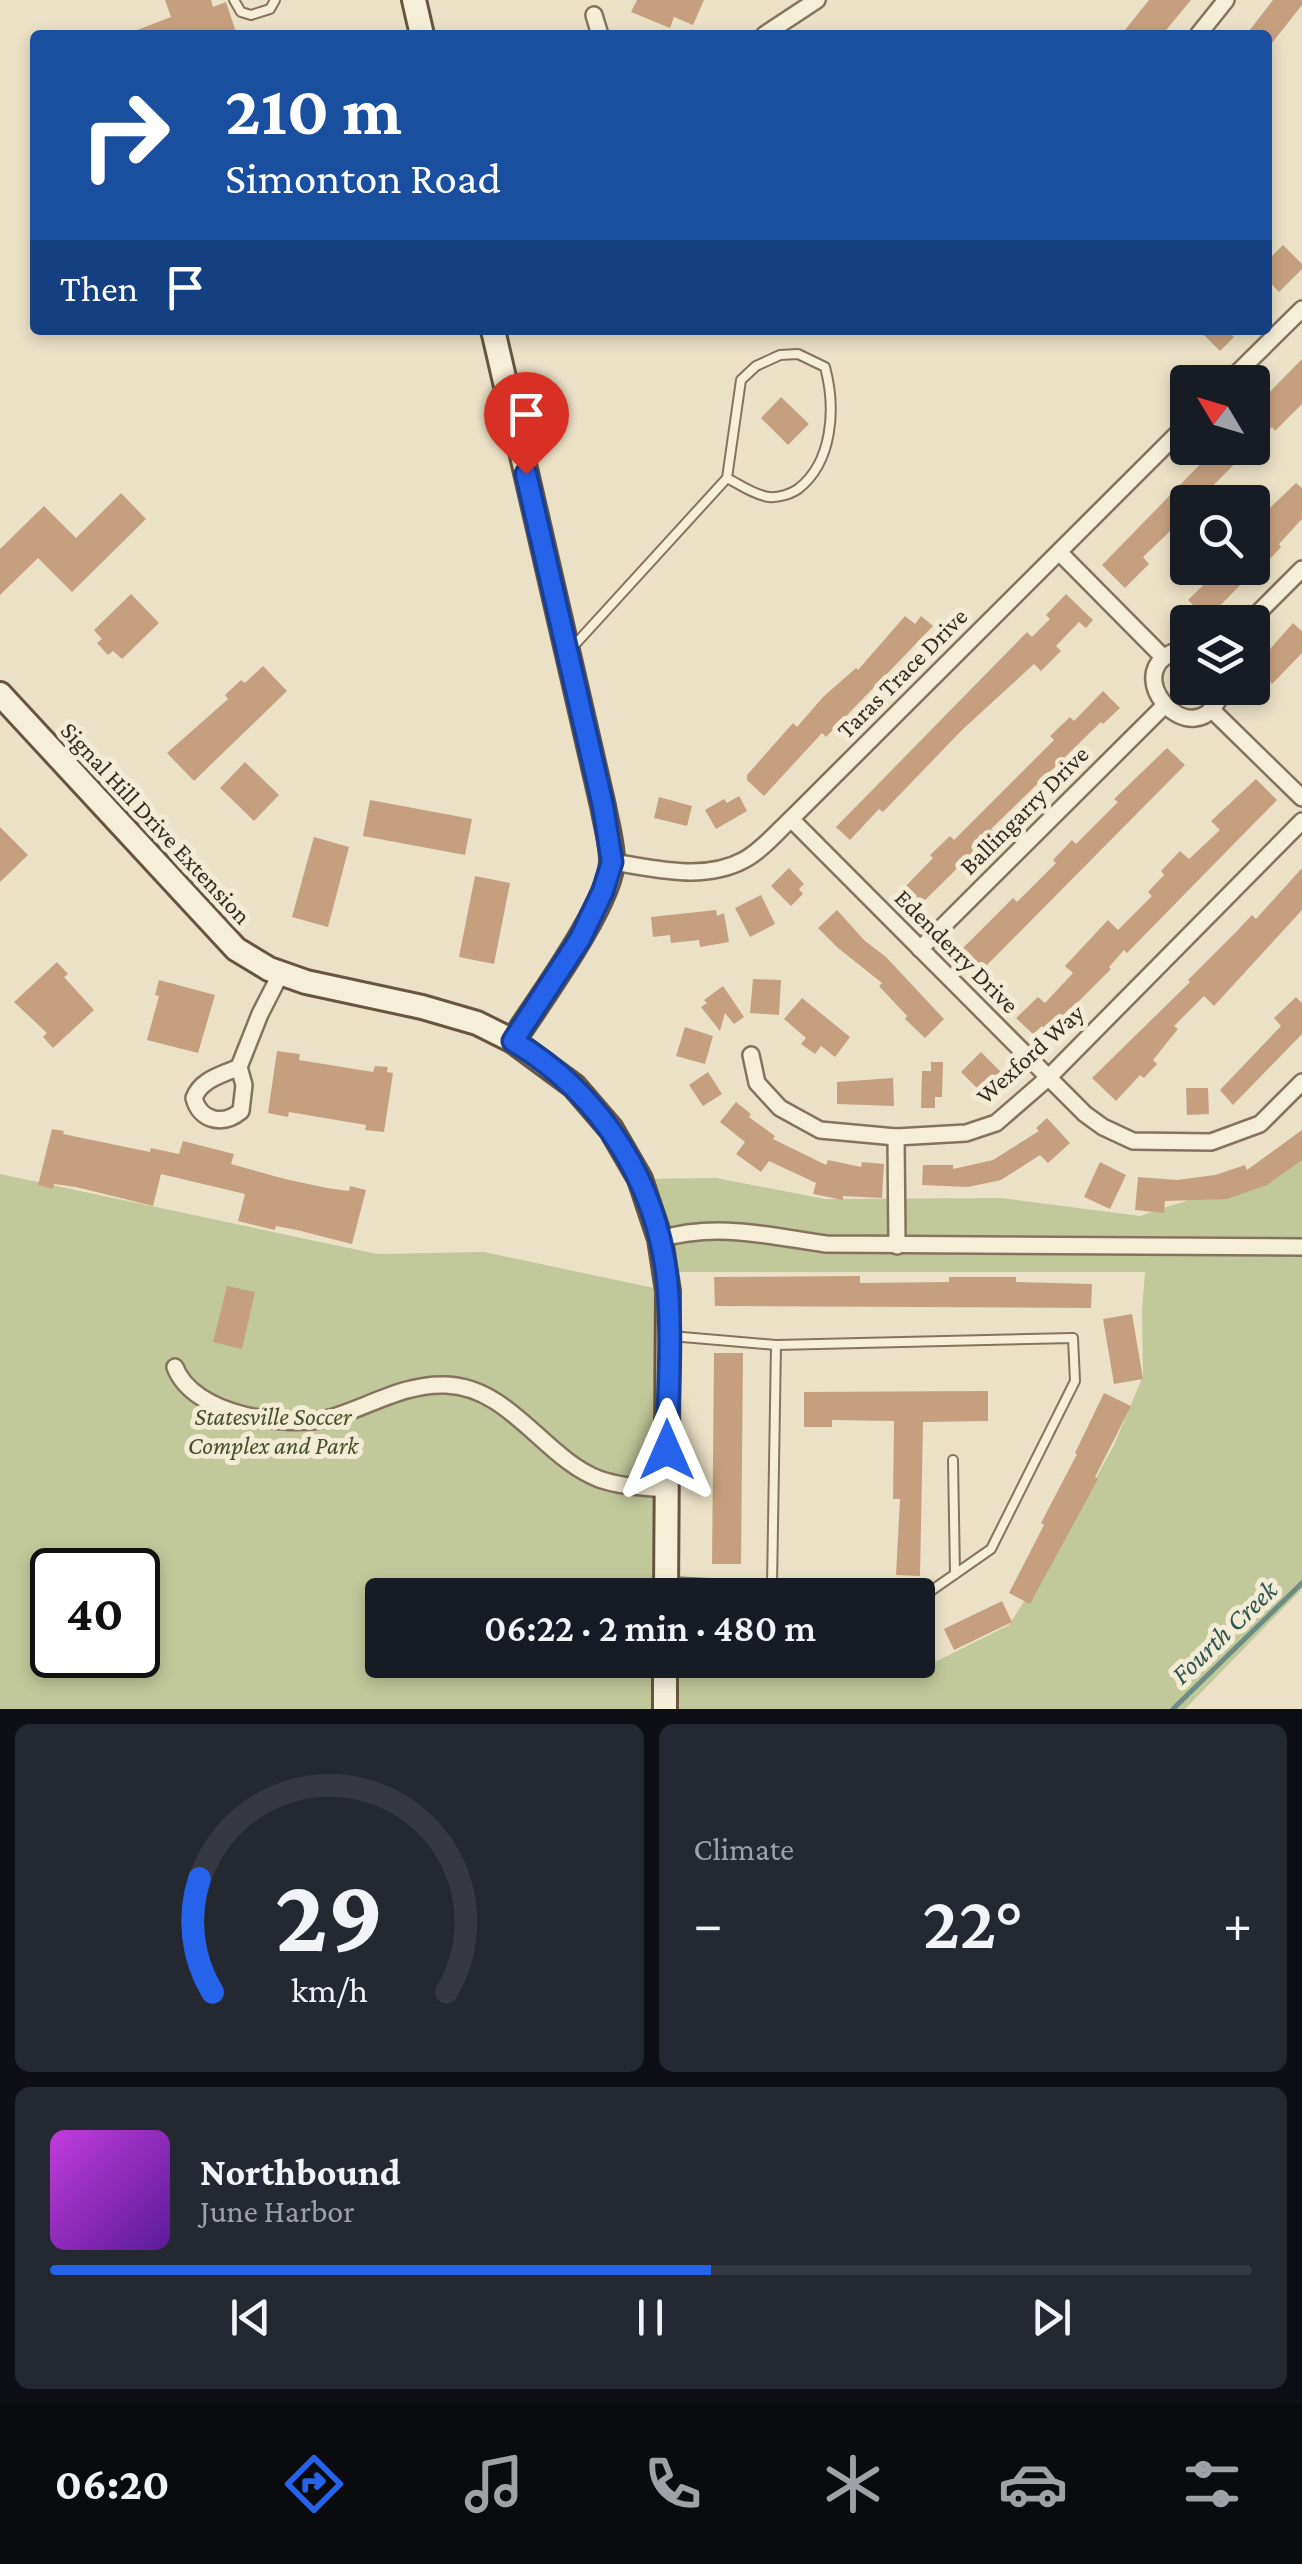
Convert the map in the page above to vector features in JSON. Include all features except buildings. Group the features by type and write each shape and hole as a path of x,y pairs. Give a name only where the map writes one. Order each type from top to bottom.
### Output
{"street":[{"path":"414,0 421,30"},
{"path":"771,30 816,0"},
{"path":"1202,30 1226,0"},
{"path":"594,15 598,30"},
{"path":"1272,332 1302,309"},
{"path":"495,335 603,806 612,862 580,939 513,1041"},
{"path":"1243,365 1269,335"},
{"name":"Taras Trace Drive","path":"612,862 682,872 713,872 746,860 792,819 1170,441"},
{"path":"1058,552 1164,658"},
{"path":"1266,605 1302,568"},
{"path":"1170,656 1164,658 1154,681 1156,695 1164,706 1177,716 1191,717 1214,705"},
{"name":"Signal Hill Drive Extension","path":"0,694 225,938 246,955 281,973 477,1023 513,1041 574,1086 612,1129 640,1179 660,1239 668,1291 666,1578"},
{"name":"Ballingarry Drive","path":"920,950 1164,706"},
{"path":"1212,709 1302,798"},
{"name":"Edenderry Drive","path":"792,819 1085,1114 1133,1141 1211,1142 1260,1124 1302,1082"},
{"name":"Wexford Way","path":"751,1055 758,1084 780,1108 820,1130 896,1137 966,1133 996,1123 1049,1077 1302,821"},
{"path":"239,1067 281,973"},
{"path":"896,1137 897,1246"},
{"path":"660,1239 714,1230 756,1231 826,1244 1302,1248"},
{"path":"175,1368 182,1385 209,1403 248,1416 287,1420 327,1418 426,1385 450,1384 492,1401 576,1466 598,1478 624,1485 667,1488"},
{"path":"665,1709 666,1678"}],"lane":[{"path":"234,0 241,12 251,15 270,9 275,0"},
{"path":"567,653 726,478 741,380 756,366 780,355 798,354 825,368 830,386 828,433 822,463 811,478 792,493 771,498 726,478"},
{"path":"668,1336 776,1344 1073,1338 1076,1381 991,1548 935,1588"},
{"path":"772,1578 776,1344"},
{"path":"953,1460 955,1574"}],"green space":[{"name":"Statesville Soccer Complex and Park","path":"1302,1135 1302,1589 1185,1709 0,1709 0,1174 377,1254 484,1252 668,1291 673,1578 365,1578 365,1678 935,1678 935,1661 1009,1625 1055,1553 1114,1445 1143,1376 1145,1272 666,1272 640,1179 716,1178 825,1199 1001,1198 1140,1216 1243,1182"}],"waterway":[{"name":"Fourth Creek","path":"1173,1709 1302,1583"}],"route":[{"path":"526,474 603,806 612,862 580,939 513,1041 574,1086 612,1129 640,1179 660,1239 668,1291 667,1450"}]}
